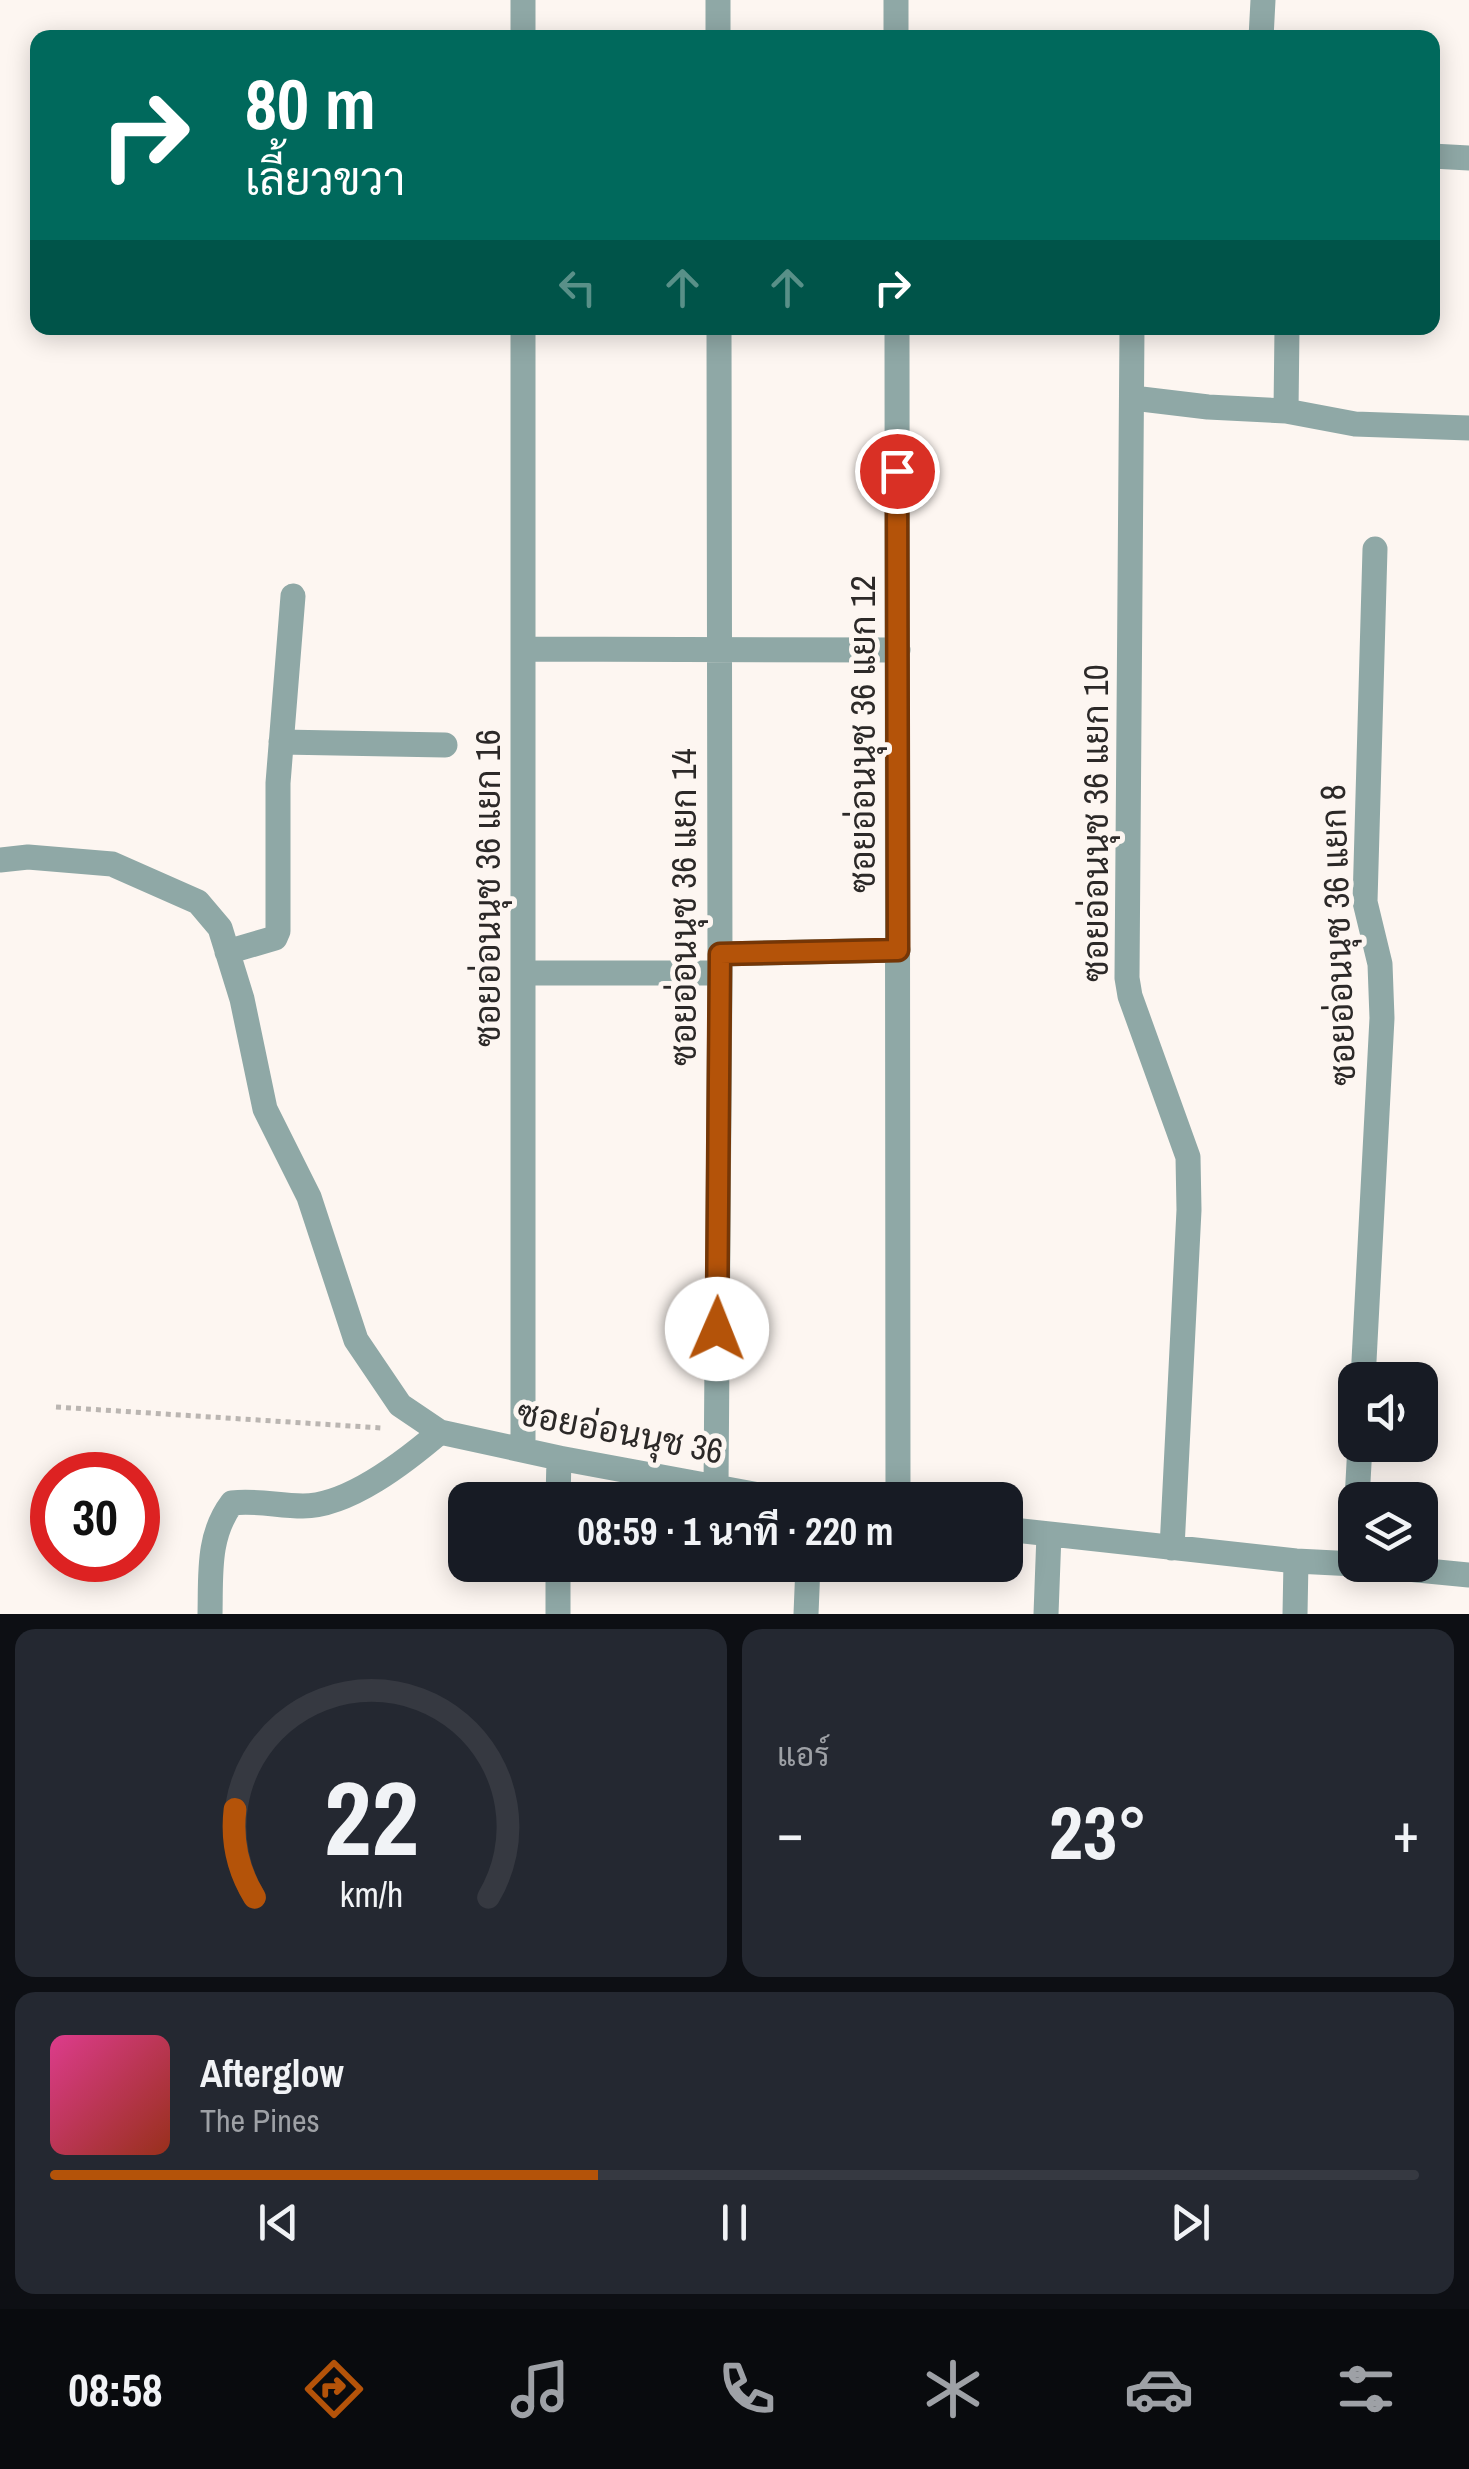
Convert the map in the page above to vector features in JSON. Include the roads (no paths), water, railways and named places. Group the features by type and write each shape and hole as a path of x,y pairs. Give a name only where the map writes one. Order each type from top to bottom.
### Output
{"street":[{"path":"523,0 523,30"},
{"path":"718,0 718,30"},
{"path":"896,0 896,30"},
{"path":"1261,30 1263,0"},
{"path":"1440,156 1469,158"},
{"name":"ซอยอ่อนนุช 36 แยก 16","path":"523,335 524,1448"},
{"name":"ซอยอ่อนนุช 36 แยก 14","path":"716,1482 719,335"},
{"name":"ซอยอ่อนนุช 36 แยก 12","path":"897,335 898,1482"},
{"name":"ซอยอ่อนนุช 36 แยก 10","path":"1132,335 1127,978 1188,1157 1190,1210 1172,1548"},
{"path":"1286,412 1288,335"},
{"path":"1132,398 1208,408 1286,412 1356,424 1469,428"},
{"name":"ซอยอ่อนนุช 36 แยก 8","path":"1364,1362 1382,1018 1380,964 1365,902 1375,549"},
{"path":"227,952 268,942 276,938 278,931 278,783 293,596"},
{"path":"523,649 898,650"},
{"path":"281,742 444,745"},
{"path":"0,860 28,857 112,864 198,902 220,928 242,999 265,1108 309,1196 356,1340 400,1405 440,1432 400,1466 355,1492 304,1506 273,1501 232,1503 220,1518 211,1549 210,1614"},
{"path":"524,972 720,964 898,950"},
{"name":"ซอยอ่อนนุช 36","path":"440,1432 689,1482"},
{"path":"558,1458 558,1482"},
{"path":"1023,1531 1338,1563"},
{"path":"1046,1614 1048,1534"},
{"path":"1295,1614 1296,1561"},
{"path":"1438,1572 1469,1575"},
{"path":"558,1582 558,1614"},
{"path":"806,1614 807,1582"}]}
